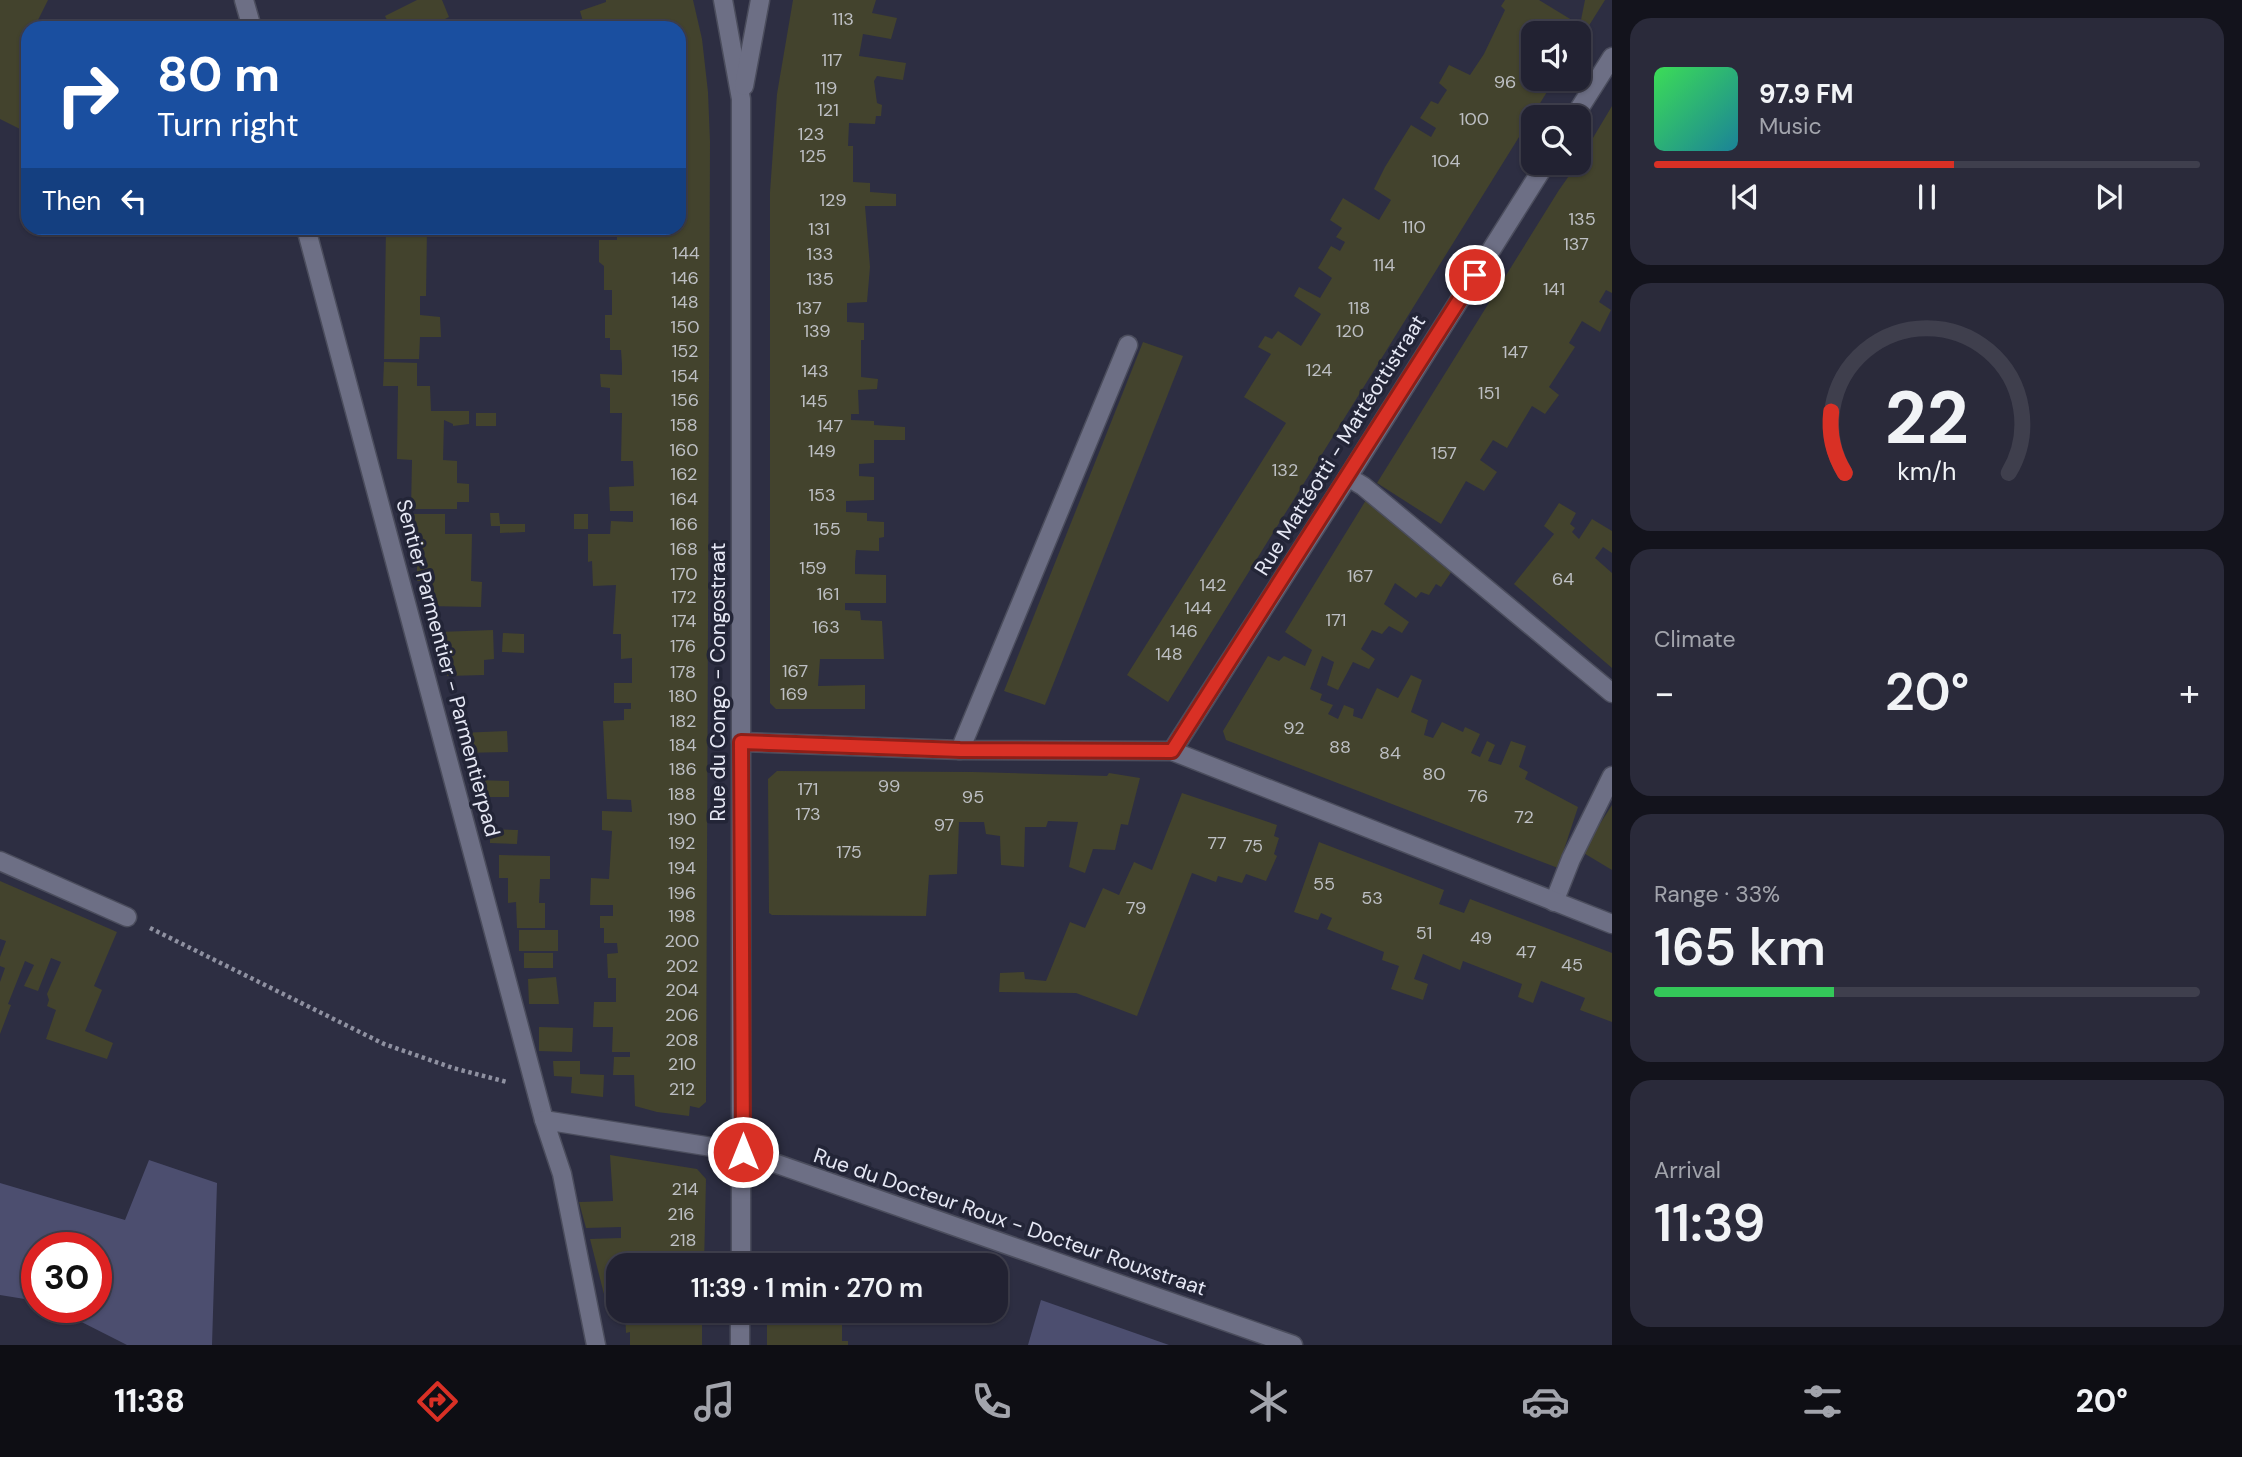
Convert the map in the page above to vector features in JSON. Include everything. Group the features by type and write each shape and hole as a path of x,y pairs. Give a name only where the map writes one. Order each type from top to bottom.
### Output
{"street":[{"path":"244,0 250,21"},
{"name":"Rue du Congo - Congostraat","path":"723,0 741,99 741,1253"},
{"name":"Rue du Congo - Congostraat","path":"741,99 760,0"},
{"path":"1582,105 1612,57"},
{"name":"Rue Mattéotti - Mattéottistraat","path":"1172,751 1538,175"},
{"name":"Sentier Parmentier - Parmentierpad","path":"308,235 544,1120 562,1174 596,1345"},
{"path":"960,750 1128,345"},
{"path":"1348,477 1363,486 1612,693"},
{"path":"741,742 960,750 1172,751 1612,924"},
{"path":"1554,902 1571,859 1612,776"},
{"path":"0,862 127,917"},
{"name":"Rue du Docteur Roux - Docteur Rouxstraat","path":"544,1120 743,1152 1293,1345"},
{"path":"740,1323 740,1345"}],"path":[{"path":"127,917 384,1044 453,1068 537,1090"}],"shaded area":[{"path":"149,1160 217,1183 212,1345 127,1345 84,1323 112,1323 112,1232 21,1232 21,1298 0,1295 0,1183 125,1220"},
{"path":"1041,1300 1169,1345 1028,1345"}],"building":[{"path":"0,0 48,0 38,21 21,21 21,130 0,119"},
{"path":"417,0 442,0 449,17 441,21 388,21 385,16"},
{"path":"693,0 702,39 708,92 706,1102 699,1108 690,1106 689,1116 635,1106 634,1075 613,1075 614,1057 630,1057 630,1052 612,1052 613,1027 593,1027 594,1002 616,1002 616,978 608,978 607,954 618,953 617,943 604,943 604,928 600,928 600,916 613,916 613,905 590,905 591,878 609,879 612,831 602,830 602,811 632,812 631,800 607,799 603,721 624,720 624,709 631,709 631,703 614,703 614,683 632,683 632,658 621,659 621,634 613,634 616,585 593,586 592,561 588,562 588,534 610,534 611,521 633,522 633,511 610,511 609,487 634,486 633,461 621,461 622,413 610,413 610,388 601,387 600,374 622,375 622,364 621,350 610,350 610,338 605,338 605,315 612,315 612,290 604,290 604,266 599,262 599,240 617,240 617,235 686,235 686,21 583,21 580,11 606,2"},
{"path":"793,0 876,0 872,13 897,18 891,39 863,34 859,56 906,63 903,80 877,76 874,81 877,103 882,105 881,116 876,116 875,124 849,123 848,146 853,146 853,182 870,183 870,192 896,194 896,206 865,206 870,267 867,302 847,303 847,322 864,323 861,377 878,379 877,389 858,390 859,414 851,414 851,420 905,427 905,440 874,440 874,463 859,464 859,476 874,477 874,500 846,501 846,512 867,513 867,521 884,522 884,537 879,538 879,551 856,550 855,574 886,575 886,603 845,603 845,610 860,611 861,620 882,621 884,659 820,659 818,686 865,685 865,709 776,709 770,703 770,192 777,94"},
{"path":"1505,0 1539,0 1573,21 1521,21 1521,91 1548,91 1539,105 1521,105 1521,134 1168,702 1127,675 1286,423 1244,397 1271,354 1258,347 1265,336 1272,339 1278,331 1301,346 1321,314 1294,296 1299,287 1320,298 1332,278 1318,268 1331,246 1340,251 1345,242 1336,237 1342,228 1330,220 1343,198 1379,220 1391,200 1374,189 1385,167 1411,125 1431,137 1436,128 1420,118 1431,101 1438,104 1447,90 1439,83 1449,65 1470,75 1484,54 1505,10 1501,6"},
{"path":"1585,0 1605,0 1591,22 1581,21"},
{"path":"1612,106 1612,293 1606,290 1599,302 1611,310 1600,332 1582,321 1569,343 1575,347 1549,387 1559,395 1545,414 1532,406 1507,448 1493,440 1480,460 1497,472 1484,491 1466,481 1441,524 1377,483 1559,190 1570,175 1591,175 1591,141"},
{"path":"386,235 427,235 426,296 420,296 420,315 440,317 441,337 420,337 419,359 384,359"},
{"path":"1143,342 1183,356 1045,705 1004,691"},
{"path":"384,362 417,363 417,386 430,386 431,411 469,411 469,424 453,426 444,420 443,460 457,461 457,483 469,484 469,502 457,502 457,509 411,509 412,460 397,459 398,386 383,386"},
{"path":"476,413 496,413 496,426 476,426"},
{"path":"1366,500 1454,568 1441,587 1436,584 1429,595 1421,592 1416,598 1395,583 1384,604 1409,622 1402,633 1389,626 1382,634 1372,630 1361,649 1375,659 1369,669 1353,662 1338,690 1327,685 1334,662 1322,656 1310,689 1322,694 1320,700 1333,705 1328,714 1338,719 1344,705 1354,709 1353,716 1362,719 1377,688 1398,698 1411,675 1422,680 1411,712 1428,720 1424,735 1433,738 1442,722 1463,732 1465,727 1480,734 1471,753 1480,757 1487,741 1495,745 1488,761 1501,765 1511,741 1526,746 1519,767 1528,772 1525,779 1578,807 1558,868 1226,740 1223,731 1268,656 1279,661 1284,656 1305,666 1312,650 1285,632"},
{"path":"1559,503 1576,513 1570,524 1575,528 1572,532 1579,539 1592,519 1612,531 1612,553 1603,547 1595,558 1612,573 1612,668 1514,584 1554,534 1544,526"},
{"path":"490,513 499,513 500,524 525,524 525,532 500,533 500,526 491,526"},
{"path":"411,514 445,514 445,534 472,534 471,581 482,582 481,607 427,606 428,581 417,581 417,531 412,530"},
{"path":"574,514 588,514 588,529 574,529"},
{"path":"493,630 494,659 484,660 484,675 447,676 448,658 439,658 438,632"},
{"path":"503,633 524,634 524,653 502,652"},
{"path":"507,731 508,752 460,753 459,733"},
{"path":"777,771 1107,776 1109,773 1140,778 1128,825 1121,824 1115,850 1093,849 1085,873 1069,867 1078,822 1048,821 1046,827 1025,827 1024,867 1001,865 1000,836 986,834 984,822 959,822 957,874 929,875 926,916 772,915 769,913 768,779"},
{"path":"475,780 509,781 509,797 475,797"},
{"path":"1182,793 1277,825 1274,836 1279,838 1274,854 1277,856 1266,881 1246,874 1242,883 1218,876 1216,882 1192,873 1137,1016 1076,993 999,992 1000,973 1024,972 1025,979 1046,981 1070,922 1085,928 1103,888 1119,895 1134,862 1152,870"},
{"path":"1612,805 1612,870 1582,852"},
{"path":"490,829 518,830 517,844 490,843"},
{"path":"1319,842 1444,890 1439,904 1464,913 1470,899 1612,953 1612,1022 1580,1010 1585,998 1541,981 1533,1003 1518,997 1522,984 1463,961 1460,970 1423,954 1414,979 1428,984 1423,1000 1391,989 1399,966 1382,960 1384,952 1327,929 1332,918 1321,913 1318,920 1294,912"},
{"path":"499,855 550,856 550,879 540,879 539,903 545,903 545,928 517,928 516,902 508,903 508,878 499,878"},
{"path":"0,881 117,932 94,986 102,990 85,1031 113,1043 107,1059 46,1039 56,1010 47,1006 47,994 61,962 51,958 38,991 24,986 34,965 25,961 8,1004 11,1005 0,1034 0,982 5,968 0,966 0,957 6,941 0,939"},
{"path":"519,930 558,930 558,951 519,951"},
{"path":"524,953 553,953 553,968 524,968"},
{"path":"556,977 559,1004 529,1004 528,979"},
{"path":"539,1027 573,1028 572,1052 539,1051"},
{"path":"553,1061 580,1061 580,1074 604,1075 603,1097 571,1093 572,1077 554,1076"},
{"path":"610,1155 697,1169 706,1179 704,1253 606,1253 606,1302 590,1239 621,1238 621,1227 586,1228 579,1202 613,1201"},
{"path":"626,1323 702,1323 702,1345 630,1345 630,1332 626,1333"},
{"path":"767,1323 842,1323 842,1341 848,1341 848,1345 767,1345"}],"route":[{"path":"743,1152 741,742 960,750 1172,751 1475,275"}]}
